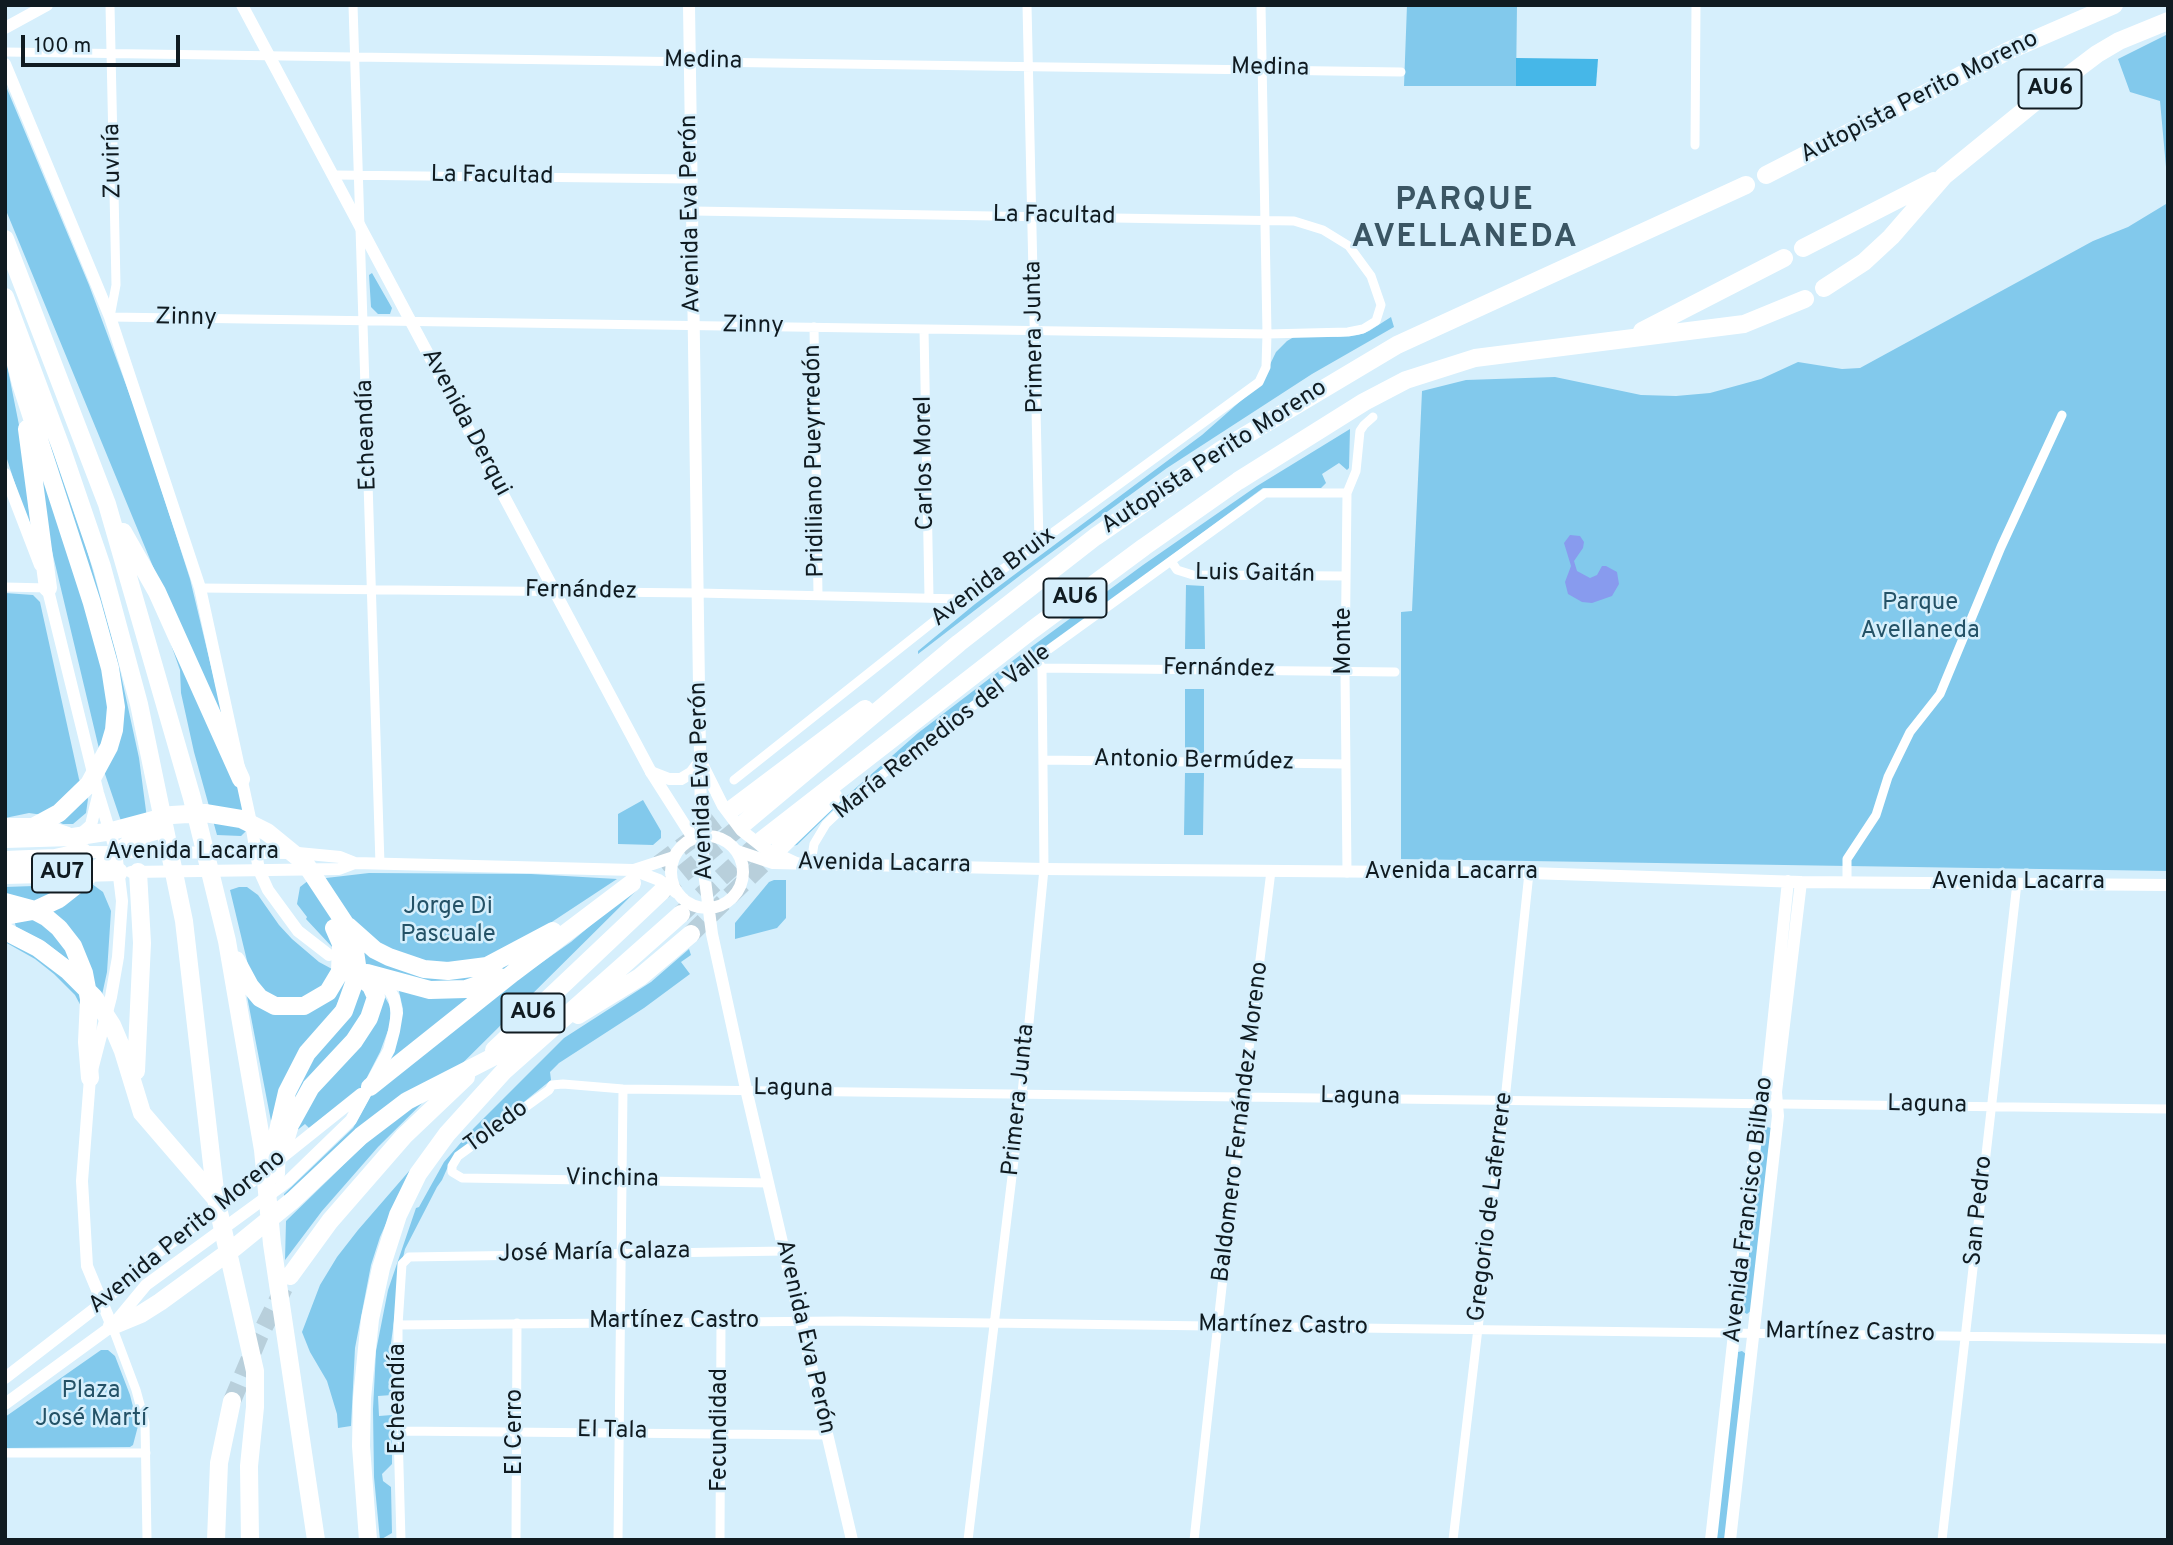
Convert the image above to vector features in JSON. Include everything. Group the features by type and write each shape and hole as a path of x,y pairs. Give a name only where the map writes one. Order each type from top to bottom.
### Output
{"highway":[{"name":"Autopista Perito Moreno","path":"1766,175 2008,51 2114,5"},
{"name":"Autopista Perito Moreno","path":"1824,288 1864,262 1891,237 1944,176 2052,88 2119,41 2168,21"},
{"name":"Autopista Perito Moreno","path":"1803,248 1944,176"},
{"name":"Autopista Perito Moreno","path":"743,824 959,643 1095,537 1221,450 1397,345 1746,185"},
{"path":"5,239 107,504 192,798 227,941 263,1150 272,1244 316,1538"},
{"name":"Autopista Perito Moreno","path":"1629,338 1784,258"},
{"path":"5,297 102,567 139,704 161,802 183,916 217,1200 256,1380 249,1466 250,1538"},
{"name":"Autopista Perito Moreno","path":"762,840 1032,630 1144,547 1238,481 1364,402 1406,380 1475,358 1744,324 1805,299"},
{"path":"5,321 21,384 88,591 115,689 114,730 97,772 78,797 47,820 5,837"},
{"path":"21,384 48,588"},
{"path":"107,504 157,592 242,779"},
{"path":"727,808 959,643"},
{"path":"778,856 896,736"},
{"path":"5,837 73,837 113,831 187,813 224,815 241,819 267,832 305,863 355,951 358,972 344,1011 314,1044 300,1064 287,1092 284,1130 269,1206"},
{"path":"5,916 33,911 59,899 148,833 203,823 238,830 264,842 307,884 340,923 375,950 424,969 466,970 487,966 602,904"},
{"name":"AU7","path":"5,860 55,858 83,852"},
{"name":"AU7","path":"5,874 119,872"},
{"path":"137,1090 135,1051 142,943 138,872"},
{"path":"370,1087 633,877"},
{"name":"AU6","path":"290,1276 330,1221 404,1136 669,892"},
{"path":"5,902 31,909 46,917 73,946 84,973 89,999 90,1078"},
{"name":"AU6","path":"368,1539 361,1446 362,1398 370,1319 381,1268 398,1215 418,1174 447,1134 504,1071 681,914"},
{"path":"227,941 242,973 260,998 275,1006 304,1006 328,992 340,972 340,923"},
{"path":"5,931 38,948 67,970 94,998 123,1051 142,1113 217,1200"},
{"path":"112,1326 141,1314 160,1302 234,1248 293,1200 360,1136 407,1101 594,1007 640,977 691,934"},
{"path":"367,976 430,990 466,989 513,973"},
{"path":"284,1130 322,1072 354,1041 369,1018 376,998 367,976"},
{"path":"216,1540 219,1463 232,1401"}],"street":[{"path":"5,28 47,5"},
{"name":"Zuviría","path":"110,5 116,285 110,317"},
{"name":"Avenida Derqui","path":"242,5 652,772 694,835"},
{"name":"Echeandía","path":"353,5 380,864"},
{"name":"Avenida Eva Perón","path":"689,5 701,822 694,835 746,1089 852,1540"},
{"name":"Primera Junta","path":"1027,5 1039,543"},
{"path":"1261,5 1267,334"},
{"path":"1695,145 1696,5"},
{"name":"Medina","path":"5,52 1401,72"},
{"path":"5,64 110,317 200,588 259,870 268,890 298,931 329,955"},
{"name":"La Facultad","path":"334,174 692,179"},
{"name":"La Facultad","path":"693,212 1294,221 1338,238 1349,246 1365,265 1381,305 1376,321 1363,330 1353,331"},
{"name":"Zinny","path":"110,317 1267,334 1353,331"},
{"name":"Pridiliano Pueyrredón","path":"814,327 818,595"},
{"name":"Carlos Morel","path":"924,328 929,597"},
{"name":"Avenida Bruix","path":"734,780 962,599 1259,382 1266,367 1267,334"},
{"path":"1847,882 1847,859 1876,815 1888,777 1910,732 1940,694 2001,547 2062,415"},
{"name":"Monte","path":"1347,873 1347,493 1356,471 1361,429 1373,418"},
{"path":"5,474 48,588 119,872 122,901 118,957 111,997 90,1078 82,1181 83,1220 87,1266 112,1326 145,1423 147,1540"},
{"name":"María Remedios del Valle","path":"811,863 814,844 826,824 838,810 875,779 1039,664 1171,561 1265,494 1347,493"},
{"name":"Luis Gaitán","path":"1171,561 1177,570 1193,575 1345,576"},
{"path":"5,587 48,588"},
{"name":"Fernández","path":"200,588 698,593 962,599"},
{"name":"Primera Junta","path":"968,1540 1022,1094 1044,869 1044,760 1039,664"},
{"name":"Fernández","path":"1039,664 1395,671"},
{"path":"652,772 669,779 681,779 691,773 700,760 746,835 778,856"},
{"name":"Antonio Bermúdez","path":"1044,760 1345,764"},
{"path":"82,833 93,820 98,793"},
{"name":"Avenida Lacarra","path":"5,824 41,824 59,832 82,833 83,852 256,853 340,857 355,863 659,880 669,892 692,906 709,908"},
{"path":"669,892 674,857 680,847 694,835"},
{"name":"Avenida Lacarra","path":"694,835 725,840 737,851 778,856 796,863 1044,869 1529,873 1847,882 2168,885"},
{"path":"709,908 727,902 738,890 743,872 737,851"},
{"name":"Avenida Lacarra","path":"633,877 674,857"},
{"name":"Avenida Lacarra","path":"119,872 339,869 355,863"},
{"name":"Baldomero Fernández Moreno","path":"1194,1540 1243,1097 1272,871"},
{"name":"Gregorio de Laferrere","path":"1453,1540 1529,873"},
{"name":"Avenida Francisco Bilbao","path":"1711,1540 1758,1119 1766,1092 1794,881"},
{"name":"Avenida Francisco Bilbao","path":"1730,1540 1778,1116 1776,1092 1794,881"},
{"name":"San Pedro","path":"1942,1540 2017,883"},
{"name":"Avenida Perito Moreno","path":"5,1404 112,1326 146,1285 287,1182 351,1120 388,1050 397,1013 390,991 367,976"},
{"name":"Laguna","path":"552,1085 623,1089 2168,1109"},
{"name":"Toledo","path":"456,1176 452,1166 458,1156 552,1085"},
{"name":"Avenida Perito Moreno","path":"5,1378 102,1303 145,1262 370,1087"},
{"path":"618,1540 623,1089"},
{"name":"Vinchina","path":"456,1176 769,1183"},
{"name":"José María Calaza","path":"405,1260 413,1256 785,1251"},
{"name":"Echeandía","path":"401,1540 398,1325 400,1280 405,1260"},
{"name":"Fecundidad","path":"720,1540 721,1321"},
{"name":"Martínez Castro","path":"398,1325 801,1321 2168,1339"},
{"name":"El Cerro","path":"516,1540 517,1324"},
{"name":"El Tala","path":"398,1431 827,1435"},
{"path":"5,1453 146,1453"}],"green space":[{"path":"1407,5 1517,5 1516,86 1404,86"},
{"name":"Parque Avellaneda","path":"2168,34 2168,871 1401,859 1401,612 1412,611 1422,391 1466,380 1555,377 1641,395 1676,396 1710,393 1761,379 1798,362 1842,369 1860,368 2093,241 2128,227 2166,204 2166,167 2160,101 2130,92 2118,59"},
{"path":"5,84 89,285 139,420 190,579 222,712 219,712 168,603 5,208"},
{"path":"372,273 392,308 390,314 378,314 371,307 369,275"},
{"path":"1391,317 1394,327 1312,374 1167,468 918,654 918,651 975,604 1202,435 1261,383 1276,352 1287,341 1299,334 1338,337 1358,335"},
{"path":"5,355 20,430 32,536 5,453"},
{"path":"44,425 85,543 116,652 139,758 150,841 122,824 105,774 47,530 37,452 64,532 119,729"},
{"path":"1350,429 1347,470 1339,463 1322,474 1326,483 1321,488 1263,488 886,766 837,806 797,845 789,847 918,733 1019,656 1257,486"},
{"path":"1186,585 1204,586 1205,649 1185,649"},
{"path":"5,593 33,595 40,602 79,779 88,799 86,813 73,824 63,824 43,815 29,813 5,818"},
{"path":"168,636 234,771 248,829 241,836 217,835 194,752 181,693 180,670"},
{"path":"1185,689 1204,689 1204,753 1185,753"},
{"path":"1185,773 1204,773 1203,835 1184,835"},
{"path":"643,800 661,831 661,838 653,845 618,844 618,814"},
{"name":"Jorge Di Pascuale","path":"369,873 531,874 617,879 529,937 482,960 431,965 392,953 333,948 306,919 297,904 300,887 309,880"},
{"path":"786,880 786,918 777,928 735,939 735,923 769,882"},
{"path":"92,884 103,892 111,911 107,972 97,1018 75,942 5,897 5,887"},
{"path":"247,887 258,895 292,939 319,962 332,969 322,986 302,999 282,1000 262,990 248,965 230,890"},
{"path":"636,887 639,888 378,1147 322,1211 285,1260 286,1221 366,1143 356,1131 284,1198 284,1194 353,1128 374,1090 504,989 571,942"},
{"path":"11,910 37,917 68,945 84,1012 75,995 54,974 35,959 5,942 5,937 71,962 45,942 16,927"},
{"path":"363,948 398,969 523,954 506,969 469,984 411,981 370,994 363,1018 288,1110"},
{"path":"689,949 691,955 681,962 690,974 644,1008 559,1063 550,1072 551,1080 450,1162 405,1249 402,1262 391,1343 392,1395 378,1396 379,1416 392,1415 392,1464 382,1474 383,1481 391,1487 392,1533 380,1540 374,1477 376,1351 388,1290 416,1208 444,1162 471,1131 564,1038 651,982"},
{"path":"351,963 347,991 271,1121 246,991 291,1014"},
{"path":"398,987 473,995 388,1063 403,1009"},
{"path":"382,992 390,1006 390,1025 362,1087 309,1128 305,1124 295,1132 300,1118"},
{"path":"1764,1126 1771,1128 1752,1310 1747,1314 1742,1311"},
{"path":"410,1170 380,1237 371,1265 355,1348 351,1426 338,1428 337,1414 327,1381 302,1332 320,1285 337,1257"},
{"name":"Plaza José Martí","path":"101,1350 108,1350 115,1356 130,1395 138,1426 133,1445 5,1448 5,1417"},
{"path":"1738,1352 1746,1354 1726,1540 1715,1540"}],"shaded area":[{"path":"1516,58 1598,59 1596,86 1516,86"},
{"path":"1570,535 1580,536 1584,542 1574,561 1577,571 1590,578 1597,575 1602,566 1617,572 1619,584 1612,596 1592,603 1582,602 1568,594 1565,582 1571,566 1564,543"}],"tunnel":[{"path":"659,864 732,809"},
{"path":"662,891 743,824"},
{"path":"681,914 759,843"},
{"path":"691,934 776,851"},
{"path":"232,1401 259,1337 284,1288"}],"district":[{"name":"PARQUE AVELLANEDA","path":"1465,222"}]}
